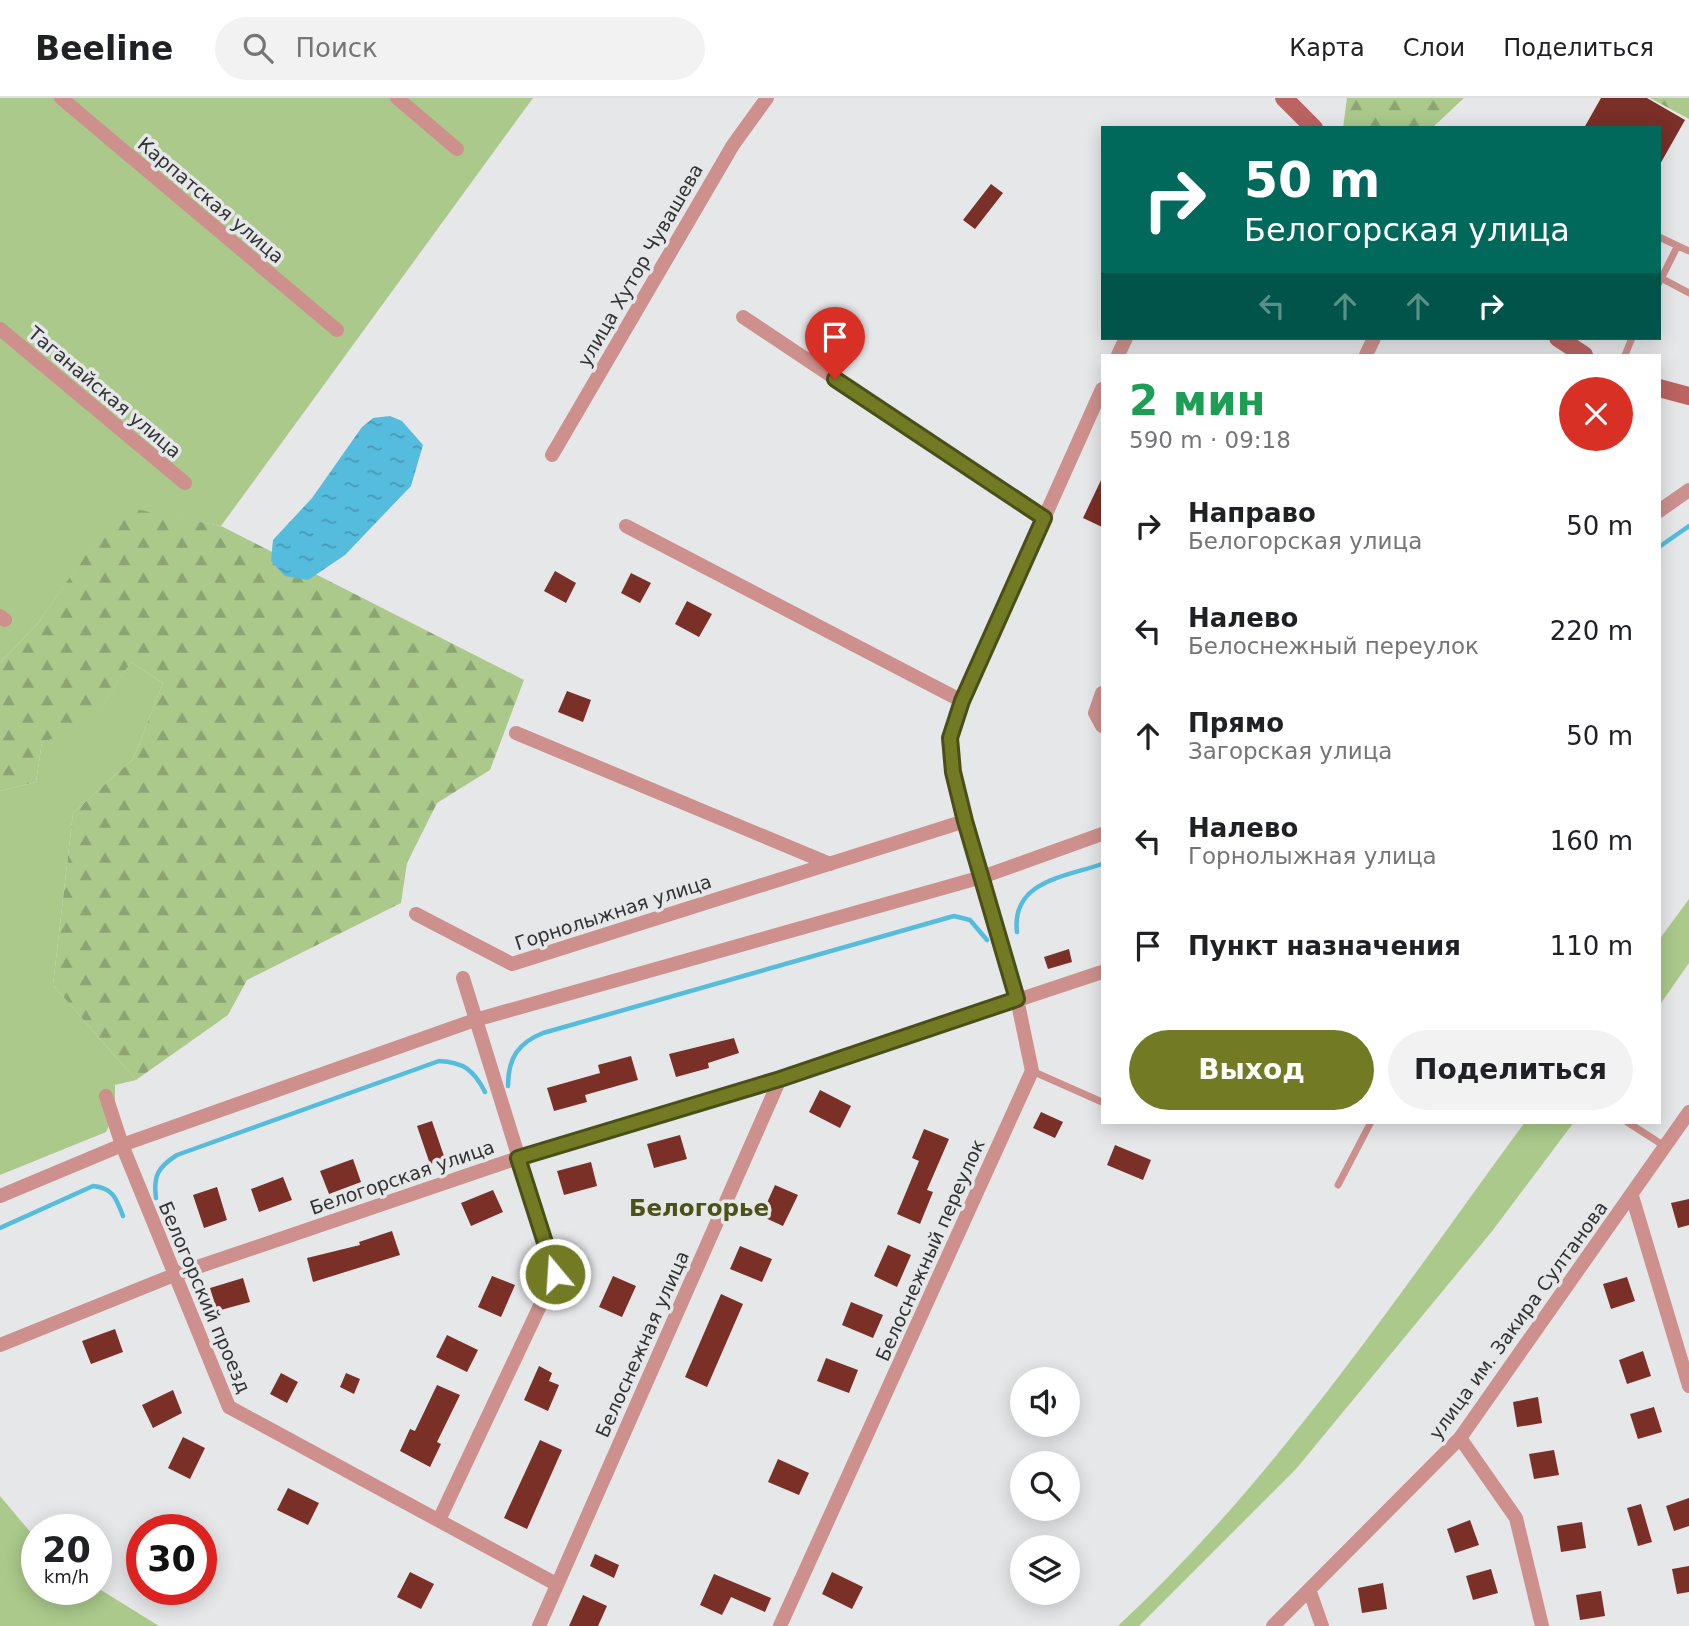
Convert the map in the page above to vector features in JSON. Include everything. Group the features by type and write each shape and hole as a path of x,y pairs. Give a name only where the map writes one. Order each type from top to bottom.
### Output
{"street":[{"name":"Карпатская улица","path":"61,98 337,330"},
{"path":"397,98 457,149"},
{"name":"улица Хутор Чувашева","path":"552,455 733,145 767,98"},
{"path":"1284,98 1312,126"},
{"path":"743,317 1044,518"},
{"name":"Таганайская улица","path":"0,329 185,483"},
{"path":"1561,340 1582,354"},
{"path":"1661,388 1689,396"},
{"path":"1032,1071 1017,999 965,821 953,772 950,738 962,701 1101,391"},
{"path":"1661,510 1689,490"},
{"path":"626,526 962,701"},
{"path":"1101,697 1095,712 1101,724"},
{"path":"516,733 830,864"},
{"name":"Горнолыжная улица","path":"416,914 512,964 965,821"},
{"path":"0,1196 122,1146 475,1020 982,877 1101,834"},
{"name":"Белогорская улица","path":"0,1345 174,1275 518,1158 780,1079 1101,972"},
{"path":"439,1520 555,1274 463,978"},
{"name":"Белоснежный переулок","path":"780,1626 1032,1071"},
{"name":"Белоснежная улица","path":"539,1626 780,1079"},
{"name":"Белогорский проезд","path":"106,1096 122,1146 229,1407 556,1584"},
{"name":"улица им. Закира Султанова","path":"1273,1626 1310,1592 1461,1438 1689,1112"},
{"path":"1632,1196 1689,1386"},
{"path":"1461,1438 1516,1518 1542,1626"},
{"path":"1310,1592 1322,1626"}],"lane":[{"path":"1661,238 1689,251"},
{"path":"1661,277 1677,247"},
{"path":"1661,279 1689,293"},
{"path":"1032,1071 1101,1102"},
{"path":"1338,1185 1370,1124"},
{"path":"1630,1124 1666,1147"}],"green space":[{"path":"0,98 533,98 221,526 119,507 39,622 0,663"},
{"path":"1347,98 1464,98 1434,126 1343,126"},
{"path":"1650,98 1689,98 1689,119"},
{"path":"119,506 221,526 524,680 490,770 437,803 407,863 401,903 247,980 228,1015 136,1080 53,985 73,813 133,759 163,683 131,662 88,728 42,742 36,782 0,791 0,663 39,622"},
{"path":"131,662 163,683 133,759 73,813 53,985 136,1080 115,1085 115,1113 106,1132 0,1175 0,791 36,782 42,742 88,727"},
{"path":"1689,899 1689,963 1661,1003 1661,937"},
{"path":"1524,1124 1572,1124 1493,1230 1296,1469 1139,1626 1118,1626 1176,1569 1231,1509 1334,1383"},
{"path":"0,1496 21,1521 21,1605 112,1605 112,1597 159,1626 0,1626"}],"water":[{"path":"390,416 402,421 423,445 411,486 345,555 308,580 285,576 271,561 273,540 312,498 362,427 373,418"}],"building":[{"path":"1601,98 1647,98 1685,120 1661,162 1661,126 1585,126"},
{"path":"991,184 1003,193 975,229 963,220"},
{"path":"1101,480 1101,527 1083,518"},
{"path":"555,571 576,583 566,603 544,591"},
{"path":"631,573 651,583 640,603 621,593"},
{"path":"687,601 712,614 699,637 675,624"},
{"path":"567,691 591,700 583,722 558,712"},
{"path":"1069,949 1072,962 1048,969 1044,957"},
{"path":"734,1038 739,1053 708,1063 709,1068 676,1077 669,1054"},
{"path":"631,1056 638,1080 585,1095 587,1102 554,1111 547,1088 600,1073 598,1065"},
{"path":"820,1090 851,1106 840,1128 809,1112"},
{"path":"1041,1112 1063,1122 1055,1138 1033,1128"},
{"path":"432,1121 445,1159 430,1164 417,1126"},
{"path":"924,1129 949,1139 927,1190 933,1192 920,1224 897,1214 919,1161 912,1158"},
{"path":"680,1135 687,1159 654,1168 647,1144"},
{"path":"1115,1145 1151,1160 1143,1180 1107,1165"},
{"path":"353,1159 361,1182 329,1194 320,1171"},
{"path":"591,1162 597,1186 564,1195 557,1171"},
{"path":"283,1177 292,1200 259,1212 251,1189"},
{"path":"775,1185 798,1195 783,1226 761,1216"},
{"path":"217,1187 227,1220 204,1228 193,1195"},
{"path":"493,1190 503,1212 471,1226 461,1203"},
{"path":"1689,1199 1689,1225 1678,1228 1671,1203"},
{"path":"392,1231 400,1255 313,1282 307,1258 360,1245 359,1242"},
{"path":"888,1245 911,1255 897,1287 874,1276"},
{"path":"740,1246 772,1259 762,1282 730,1269"},
{"path":"492,1276 515,1285 501,1317 478,1307"},
{"path":"613,1276 636,1286 622,1317 599,1307"},
{"path":"1627,1277 1635,1301 1611,1309 1603,1284"},
{"path":"243,1278 250,1302 217,1311 210,1288"},
{"path":"721,1294 743,1304 707,1387 685,1377"},
{"path":"851,1302 883,1315 873,1338 842,1325"},
{"path":"115,1329 123,1352 91,1364 82,1341"},
{"path":"447,1335 478,1350 467,1372 436,1357"},
{"path":"1643,1351 1651,1376 1627,1384 1619,1360"},
{"path":"826,1358 858,1370 849,1393 817,1381"},
{"path":"539,1366 552,1373 549,1381 559,1385 548,1411 524,1400"},
{"path":"281,1373 298,1382 287,1403 270,1394"},
{"path":"346,1373 360,1379 354,1394 340,1387"},
{"path":"437,1385 460,1395 437,1442 441,1444 430,1467 400,1451 410,1429 415,1431"},
{"path":"173,1390 182,1413 153,1428 142,1405"},
{"path":"1538,1397 1542,1423 1517,1427 1513,1402"},
{"path":"1654,1407 1662,1432 1638,1439 1630,1414"},
{"path":"183,1437 205,1448 190,1479 168,1468"},
{"path":"540,1440 562,1450 527,1529 504,1518"},
{"path":"1554,1450 1559,1475 1534,1479 1529,1454"},
{"path":"778,1459 809,1473 799,1495 768,1482"},
{"path":"288,1488 319,1503 308,1525 277,1510"},
{"path":"1689,1498 1689,1526 1674,1531 1666,1506"},
{"path":"1641,1504 1652,1542 1638,1546 1627,1508"},
{"path":"1470,1520 1479,1545 1455,1553 1447,1529"},
{"path":"1582,1522 1586,1548 1561,1552 1557,1526"},
{"path":"595,1554 619,1565 614,1578 590,1566"},
{"path":"1689,1566 1689,1592 1677,1594 1672,1569"},
{"path":"1491,1569 1498,1593 1473,1600 1466,1576"},
{"path":"410,1572 434,1584 421,1609 397,1597"},
{"path":"832,1572 863,1587 852,1609 822,1594"},
{"path":"714,1574 771,1598 765,1612 731,1597 722,1615 700,1605"},
{"path":"1383,1583 1387,1609 1362,1613 1358,1588"},
{"path":"1601,1591 1605,1616 1580,1620 1576,1595"},
{"path":"583,1595 607,1606 598,1626 569,1626"}],"waterway":[{"path":"1661,546 1689,526"},
{"path":"1017,932 1017,915 1032,892 1057,878 1101,864"},
{"path":"508,1086 510,1067 516,1053 527,1042 543,1033 954,916 970,920 987,940"},
{"path":"156,1198 155,1184 158,1173 177,1155 439,1061 455,1063 467,1069 477,1078 485,1092"},
{"path":"0,1228 93,1186 105,1189 113,1195 123,1216"}],"district":[{"name":"Белогорье","path":"699,1208"}],"route":[{"path":"555,1274 518,1158 780,1079 1017,999 965,821 953,772 950,738 962,701 1044,518 835,379"}]}
